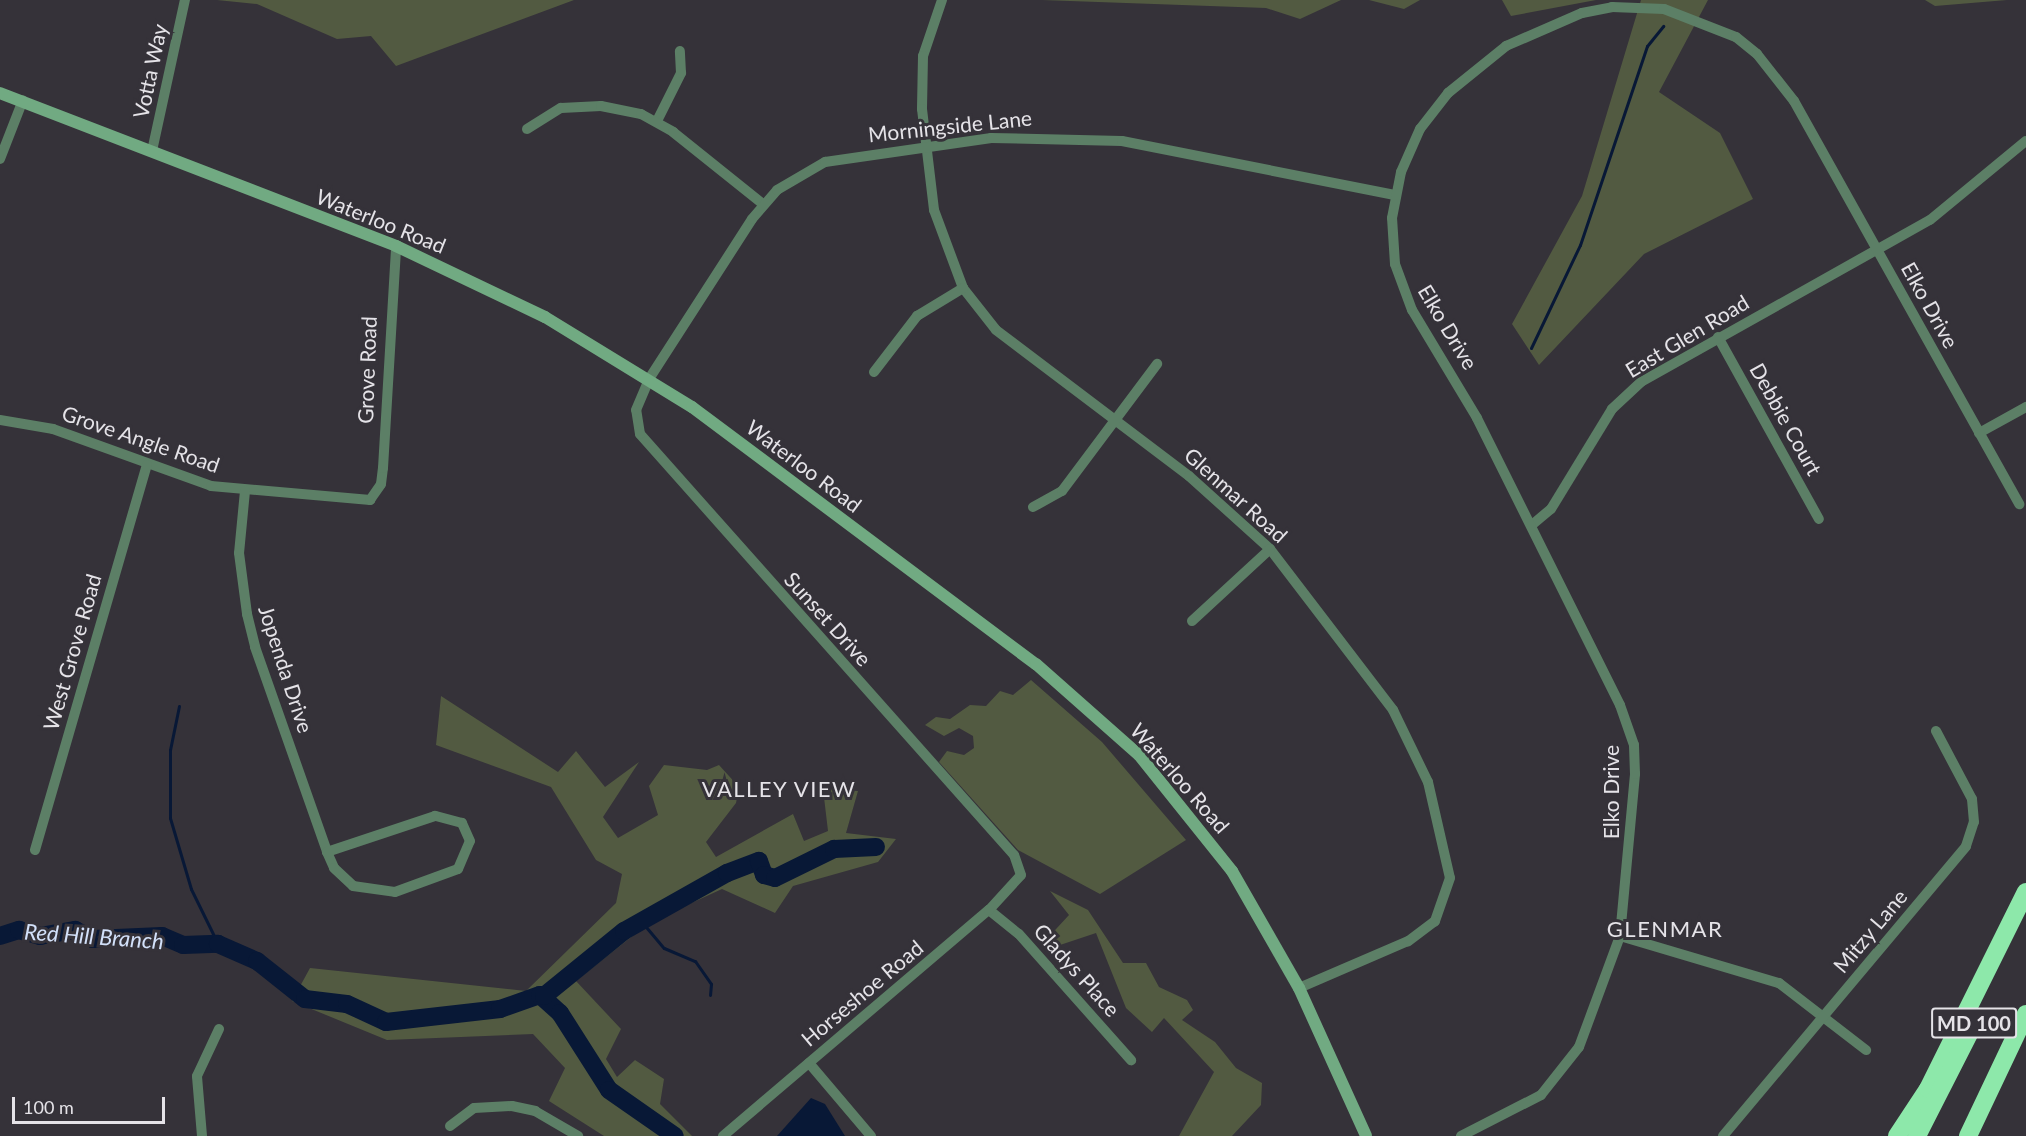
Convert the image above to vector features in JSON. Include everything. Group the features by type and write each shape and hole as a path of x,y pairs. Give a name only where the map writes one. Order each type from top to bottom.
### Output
{"highway":[{"path":"1897,1136 1928,1089 2026,892"},
{"name":"MD 100","path":"1917,1136 2026,906"},
{"name":"MD 100","path":"1968,1136 2026,1014"}],"main road":[{"name":"Waterloo Road","path":"0,93 396,246 501,294 649,379 1036,664 1108,725 1169,788 1232,871 1299,988 1366,1136"}],"street":[{"name":"Votta Way","path":"152,151 185,0"},
{"name":"Glenmar Road","path":"942,0 922,68 926,146 941,239 963,288 996,330 1189,476 1270,549 1393,710 1412,744 1439,813 1450,878 1444,908 1422,931 1299,988"},
{"name":"Elko Drive","path":"1461,1136 1525,1107 1556,1081 1590,1022 1620,936 1633,822 1634,745 1533,524 1402,288 1392,244 1395,195 1420,129 1448,93 1485,60 1556,21 1639,6 1712,24 1757,54 1794,101 2019,504"},
{"path":"657,121 681,73 680,51"},
{"path":"0,159 22,100"},
{"path":"527,129 546,113 581,106 621,109 657,121 762,204"},
{"name":"Morningside Lane","path":"649,379 762,204 792,178 825,162 926,146 1034,136 1122,141 1395,195"},
{"name":"East Glen Road","path":"1533,524 1551,509 1599,427 1627,394 1718,337 1878,250 1965,195 2026,141"},
{"name":"Grove Road","path":"376,495 383,468 396,246"},
{"path":"874,372 917,316 963,288"},
{"name":"Debbie Court","path":"1718,337 1819,519"},
{"path":"1033,507 1055,499 1157,364"},
{"name":"Sunset Drive","path":"649,379 636,410 640,434 1014,855 1021,875"},
{"path":"1979,433 2026,407"},
{"name":"Grove Angle Road","path":"0,420 54,429 147,465 244,491 359,502 376,495"},
{"name":"West Grove Road","path":"35,850 147,465"},
{"name":"Jopenda Drive","path":"244,491 239,553 247,614 327,852 353,886 395,892 458,869 470,841 462,823 435,816 327,852"},
{"path":"1192,621 1270,549"},
{"name":"Mitzy Lane","path":"1723,1136 1826,1015 1971,834 1972,799 1936,731"},
{"name":"Horseshoe Road","path":"723,1136 989,910 1021,875"},
{"name":"Gladys Place","path":"989,910 1019,934 1131,1060"},
{"path":"1620,936 1766,977 1826,1015 1866,1050"},
{"path":"202,1136 197,1076 219,1029"},
{"path":"809,1063 871,1136"},
{"path":"450,1126 474,1108 512,1107 534,1111 578,1136"}],"green space":[{"path":"217,0 574,0 396,66 371,36 337,39 257,4"},
{"path":"1042,0 1341,0 1300,19 1266,8"},
{"path":"1369,0 1420,0 1404,9"},
{"path":"1502,0 1596,0 1511,16"},
{"path":"1641,0 1708,0 1659,92 1720,133 1753,199 1644,254 1539,365 1512,324 1582,196"},
{"path":"1925,0 2007,0 1935,6"},
{"path":"1031,680 1102,742 1186,840 1100,894 1018,850 939,762 947,751 964,755 974,748 973,736 959,728 944,736 925,725 936,717 950,719 970,705 986,706 1000,691 1013,695"},
{"path":"441,696 558,772 576,751 605,787 639,762 603,817 618,838 658,815 649,786 664,765 707,770 719,765 739,787 736,803 706,842 716,857 793,814 804,841 828,831 823,789 858,791 846,833 896,839 878,862 793,886 775,913 722,889 650,922 576,981 621,1029 606,1059 617,1077 635,1060 664,1079 660,1104 692,1136 604,1136 549,1101 565,1068 533,1034 387,1040 292,1001 310,968 526,991 616,903 622,874 596,860 551,787 436,745"},
{"path":"1050,891 1088,910 1123,963 1146,963 1159,987 1187,1000 1193,1010 1182,1020 1215,1042 1236,1068 1262,1083 1261,1105 1232,1136 1179,1136 1214,1072 1164,1018 1152,1032 1126,1008 1096,933 1048,949 1044,942 1069,915"}],"water":[{"path":"811,1098 825,1104 845,1136 777,1136"}],"waterway":[{"path":"1531,348 1580,245 1647,46 1663,26"},
{"path":"179,706 170,750 170,818 191,889 218,944"},
{"path":"544,996 624,931 727,873 759,861 764,875 775,878 834,849 876,847"},
{"path":"641,921 664,948 695,961 711,984 710,995"},
{"name":"Red Hill Branch","path":"0,936 19,930 40,936 75,930 93,939 162,936 183,945 218,944 257,961 305,999 347,1004 386,1022 500,1009 540,995 560,1013 609,1090 675,1136"}],"district":[{"name":"VALLEY VIEW","path":"779,789"},
{"name":"GLENMAR","path":"1665,929"}]}
